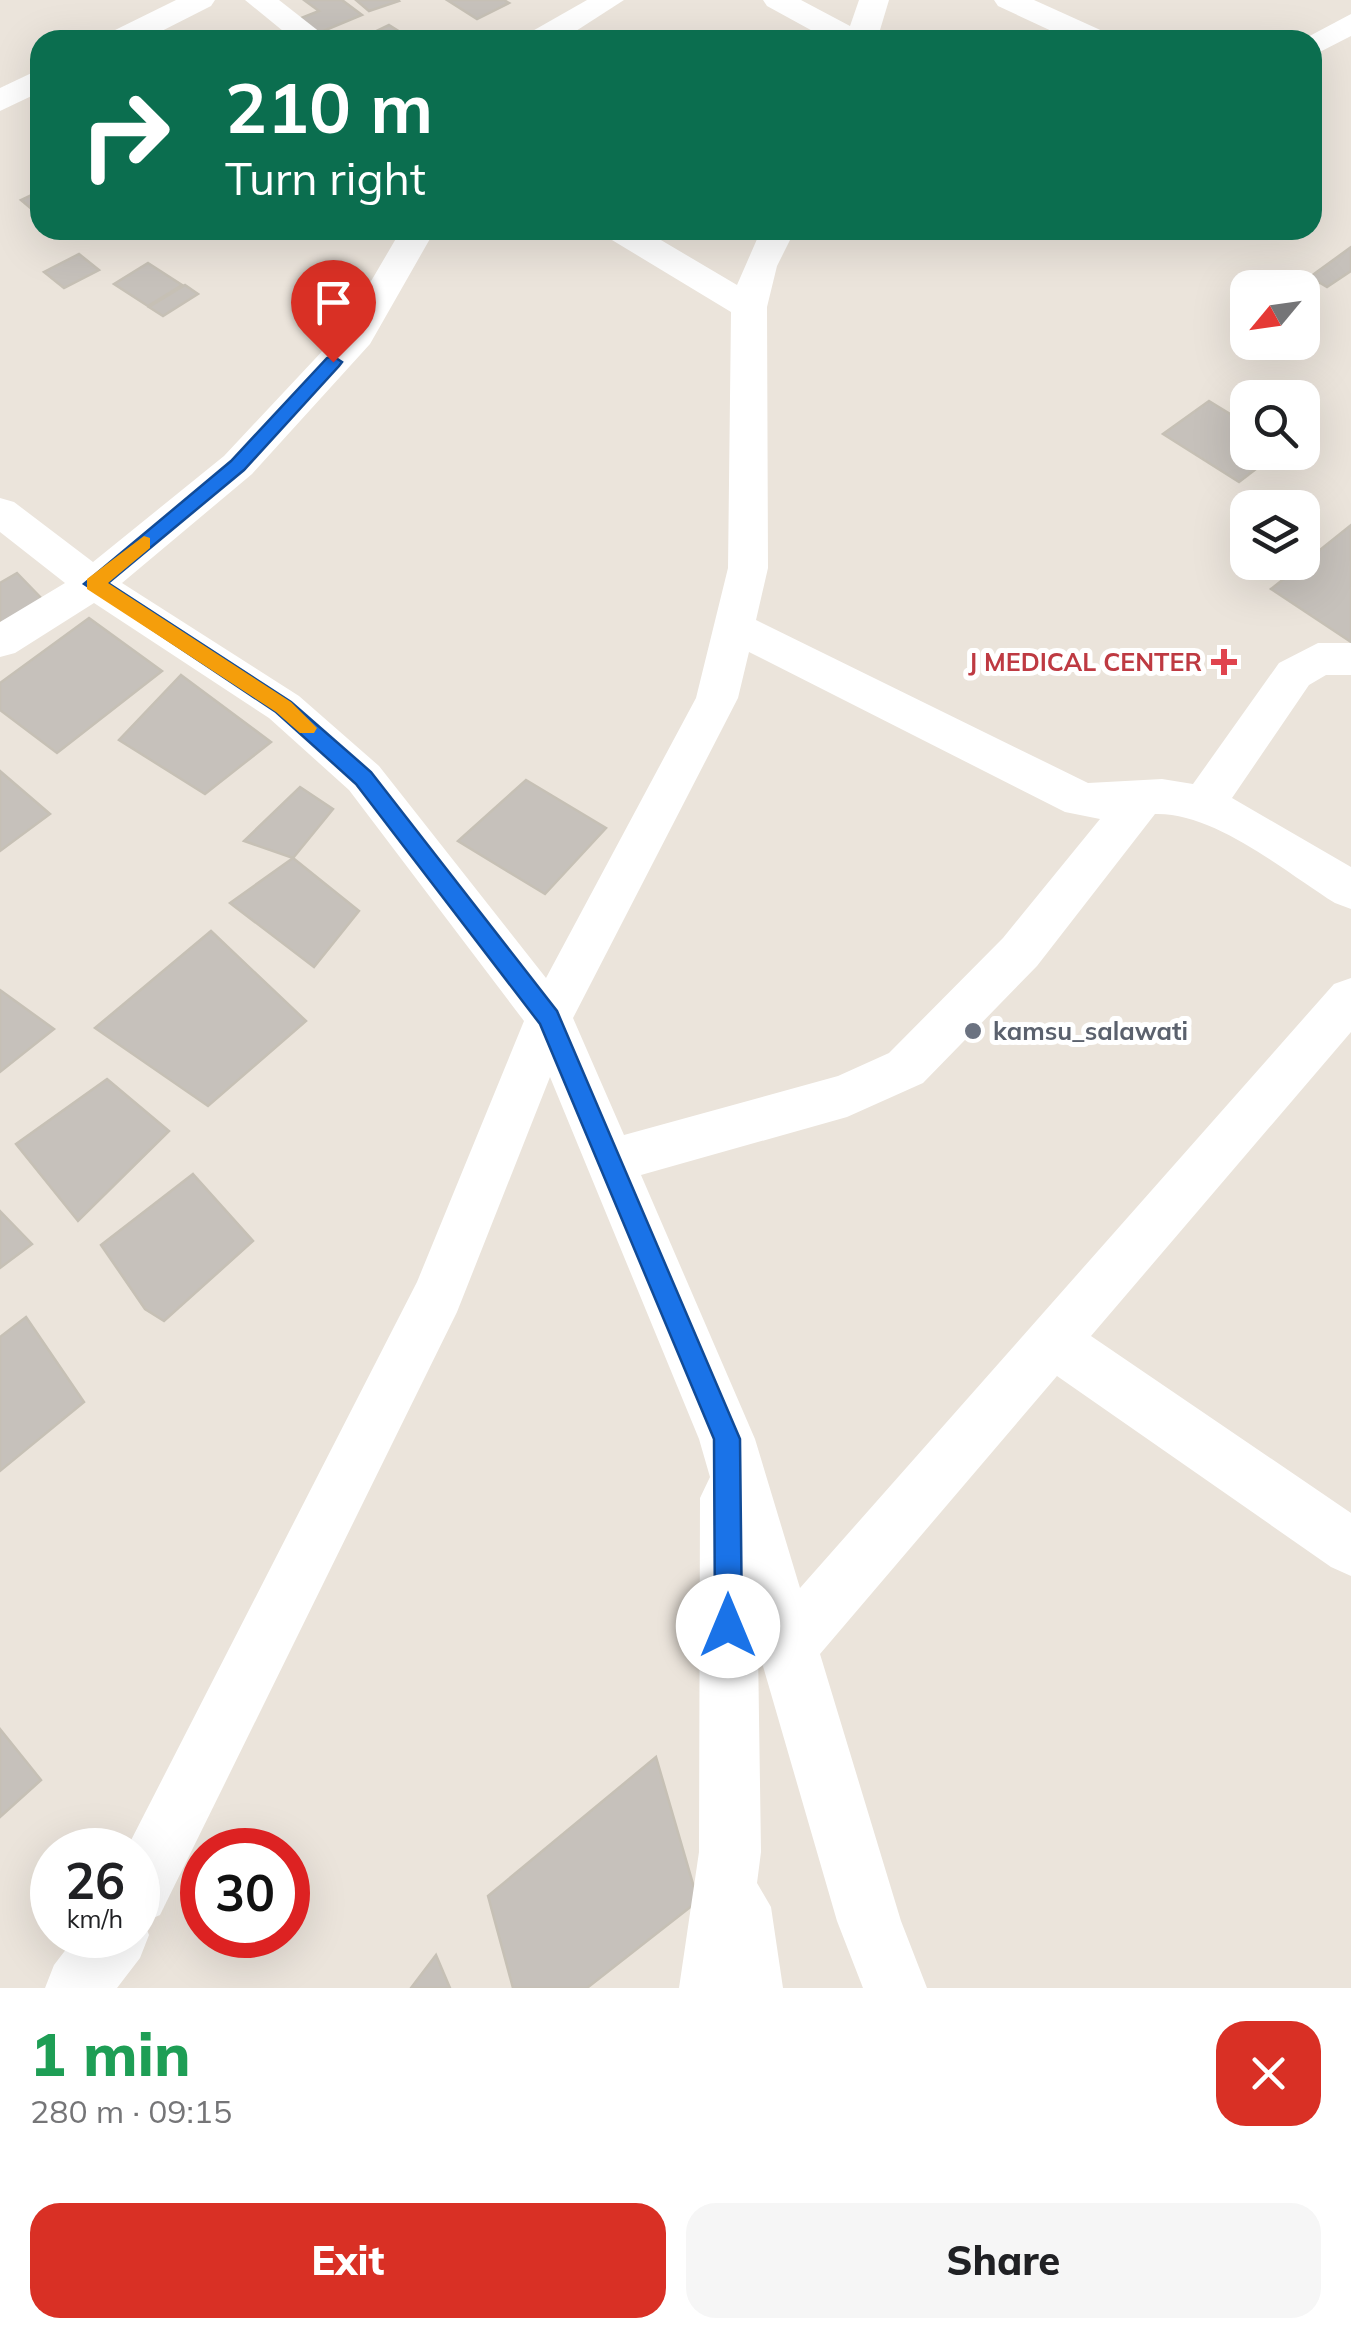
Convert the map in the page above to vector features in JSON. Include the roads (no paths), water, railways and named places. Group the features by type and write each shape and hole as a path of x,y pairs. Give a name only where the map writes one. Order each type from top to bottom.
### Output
{"street":[{"path":"140,30 200,0"},
{"path":"260,0 300,30"},
{"path":"557,30 609,0"},
{"path":"778,0 834,30"},
{"path":"864,30 874,0"},
{"path":"1009,0 1074,30"},
{"path":"1322,40 1351,23"},
{"path":"0,101 30,85"},
{"path":"0,642 94,584 238,465 357,336 412,240"},
{"path":"636,240 749,308"},
{"path":"160,1849 438,1294 549,1018 718,698 748,568 749,308 760,266 773,240"},
{"path":"0,512 94,584 284,707 364,778 549,1018 727,1439 869,1922 895,1988"},
{"path":"734,627 1080,800 1107,805 1168,796 1204,803 1351,890"},
{"path":"1204,803 1294,674 1318,658 1351,659"},
{"path":"612,1161 848,1095 906,1068 1020,952 1140,800"},
{"path":"787,1648 1351,998"},
{"path":"1052,1341 1351,1548"},
{"path":"727,1439 730,1852 750,1988"},
{"path":"711,1988 730,1852"},
{"path":"77,1988 99,1958"}],"place":[{"name":"J MEDICAL CENTER","path":"1224,662"},
{"name":"kamsu_salawati","path":"973,1031"}]}
